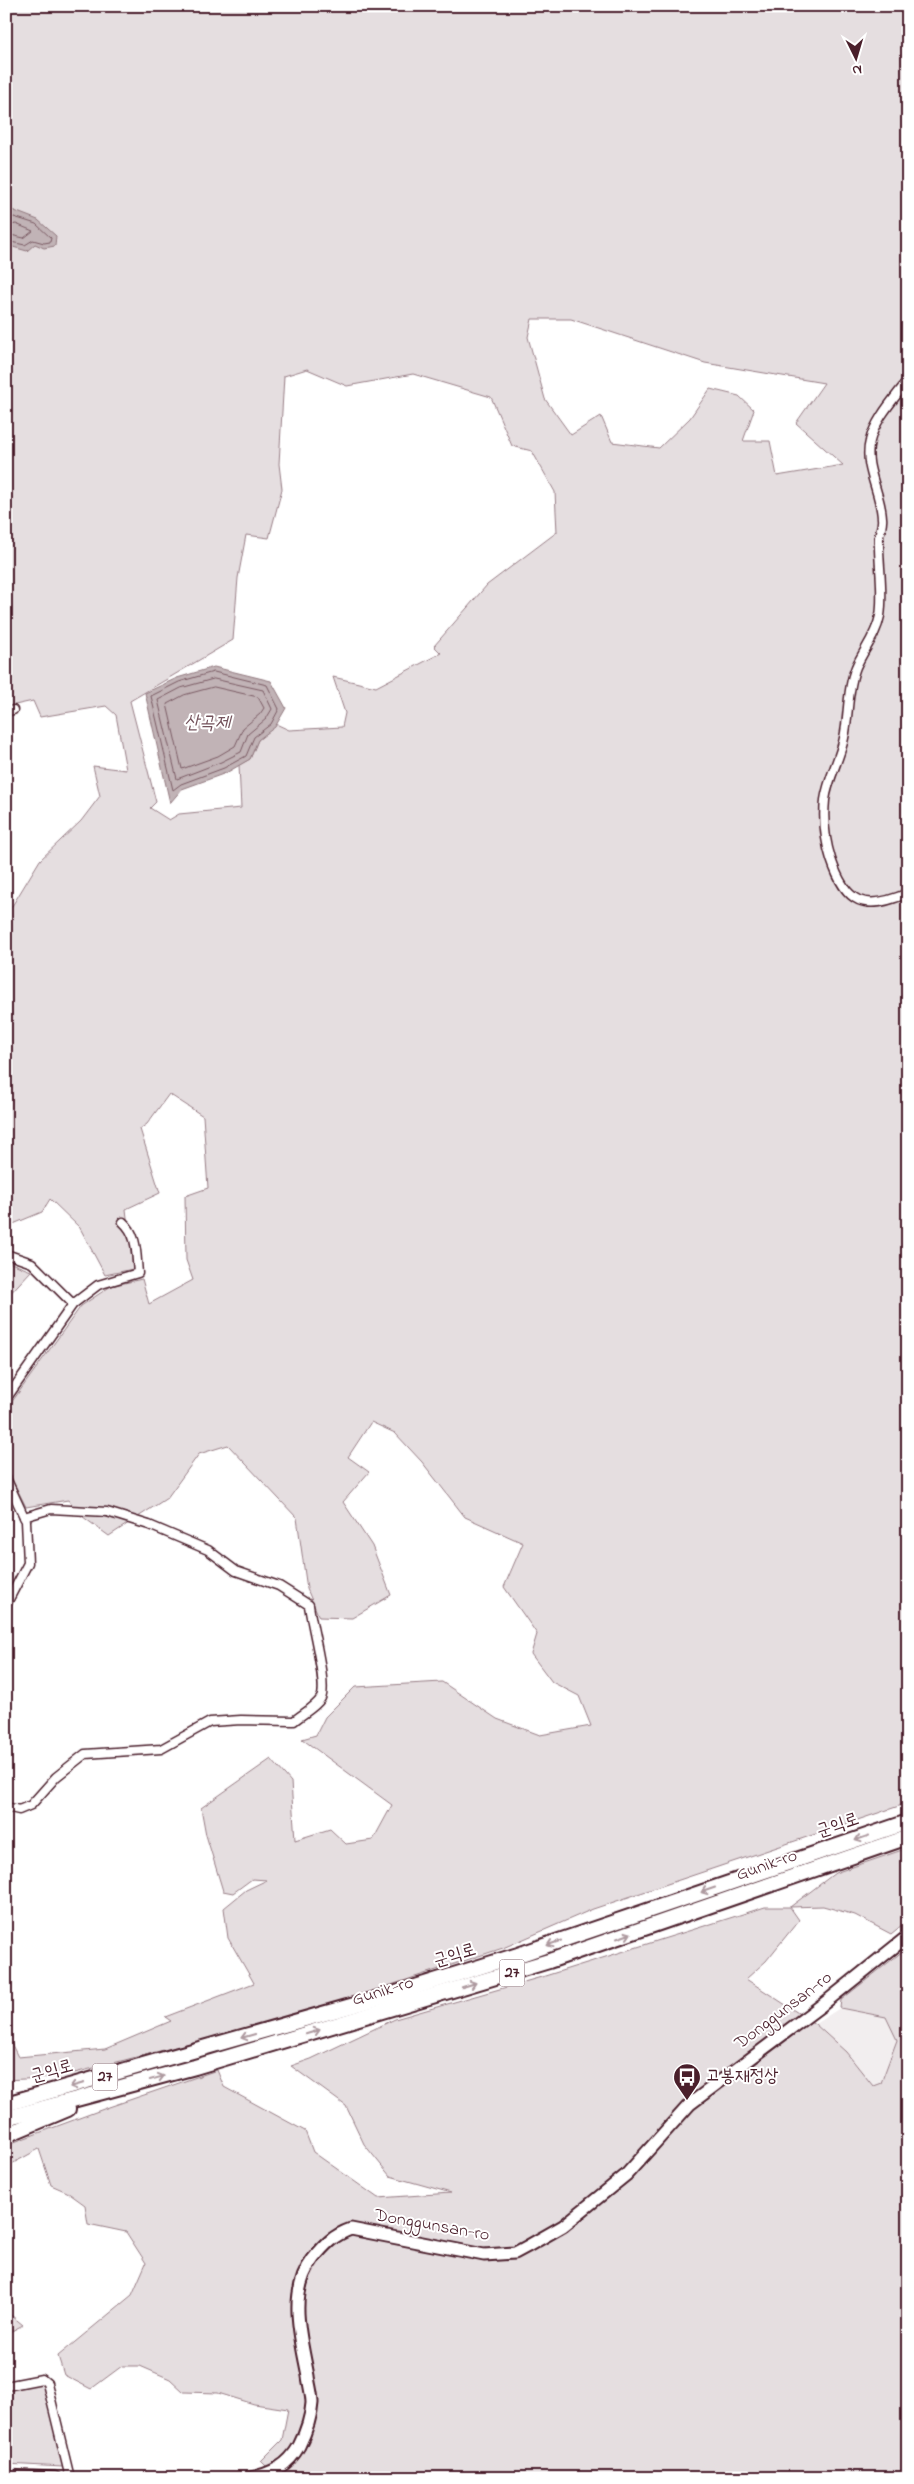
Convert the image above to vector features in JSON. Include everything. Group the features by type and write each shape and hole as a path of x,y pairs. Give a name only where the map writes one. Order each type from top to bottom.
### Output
{"highway":[{"name":"군익로","path":"6,2104 383,1997 518,1956 908,1822"},
{"name":"Gunik-ro","path":"6,2118 195,2067 550,1961 908,1837"},
{"path":"6,2135 110,2090"},
{"path":"6,2096 51,2092"}],"street":[{"path":"908,380 870,438 867,455 882,519 879,536 880,616 876,633 856,668 844,738 827,790 824,834 838,880 845,891 854,898 870,903 892,900 908,893"},
{"path":"6,1399 73,1304 98,1284 138,1273 135,1240 130,1228 123,1222"},
{"path":"6,1254 32,1263 73,1304"},
{"path":"6,1478 24,1517 28,1563 6,1605"},
{"path":"6,1807 19,1810 31,1805 56,1777 85,1754 161,1749 210,1722 241,1720 294,1721 320,1699 325,1688 310,1622 309,1605 279,1586 236,1571 208,1550 149,1525 108,1512 51,1509 24,1517"},
{"name":"Donggunsan-ro","path":"250,2478 269,2474 293,2456 308,2430 312,2401 298,2316 298,2292 304,2271 325,2244 337,2234 352,2229 484,2255 515,2253 563,2226 626,2175 690,2104 816,2009 908,1936"},
{"path":"6,2386 42,2379 47,2383 70,2478"},
{"path":"6,2476 55,2478"}],"shaded area":[{"path":"6,6 908,6 908,1803 593,1909 503,1948 303,2014 59,2077 6,2080 6,2033 18,2057 105,2049 171,2021 165,2017 254,1983 228,1938 224,1908 246,1890 267,1880 252,1879 233,1893 223,1891 206,1835 201,1808 271,1759 291,1782 295,1840 330,1829 346,1844 373,1840 392,1805 302,1739 316,1735 325,1717 355,1687 442,1682 497,1719 540,1735 591,1726 579,1696 552,1682 531,1654 537,1634 504,1587 523,1543 465,1517 422,1462 395,1433 371,1422 348,1457 369,1472 343,1502 372,1546 391,1595 352,1618 319,1617 307,1589 297,1518 228,1445 199,1454 167,1498 109,1536 79,1514 68,1500 26,1507 6,1467 6,1410 81,1306 111,1286 142,1279 149,1304 193,1280 186,1260 185,1196 208,1188 203,1116 169,1094 147,1124 140,1129 160,1193 126,1209 133,1269 105,1275 80,1228 50,1199 42,1212 6,1227 6,916 40,860 81,821 100,796 93,766 126,770 116,715 106,706 40,717 33,701 6,707","holes":["532,319 571,319 705,363 824,383 796,423 843,465 777,476 770,441 743,441 754,410 739,396 710,389 690,418 659,448 612,442 601,416 571,435 545,399 528,337","307,369 347,386 413,374 491,397 512,446 532,451 555,492 557,532 487,585 434,646 441,653 376,687 333,677 345,713 342,727 289,730 276,724 258,740 250,759 239,765 241,808 179,814 169,820 150,808 156,802 130,701 233,640 238,578 246,535 269,538 282,489 279,464 284,376"]},
{"path":"6,1261 31,1271 6,1298"},
{"path":"908,1848 908,1920 891,1934 855,1915 823,1906 790,1907 835,1873"},
{"path":"765,1907 790,1907 799,1920 766,1961 746,1979 815,2024 846,2052 873,2086 881,2083 897,2040 886,2017 840,2008 841,2000 908,1947 908,2478 278,2478 261,2461 282,2440 288,2409 254,2404 218,2393 184,2392 170,2379 140,2366 122,2366 91,2389 64,2375 58,2356 132,2295 146,2263 126,2232 88,2224 85,2205 67,2192 51,2185 39,2149 6,2167 6,2145 217,2070 224,2087 305,2131 313,2152 378,2198 451,2193 390,2176 364,2144 346,2106 291,2066 311,2059 395,2019 545,1976"},
{"path":"840,2008 886,2017 897,2040 881,2083 873,2086 846,2052 815,2024"},
{"path":"6,2311 23,2325 6,2334"},
{"path":"43,2383 63,2467 6,2464 6,2389"}],"water":[{"path":"12,210 38,220 56,236 55,246 44,248 35,244 27,251 6,245 6,218"},
{"name":"산곡제","path":"214,667 271,681 286,708 275,727 258,740 250,759 226,773 182,789 170,803 145,693 177,678"}],"place":[{"name":"고봉재정상","path":"687,2101"}]}
